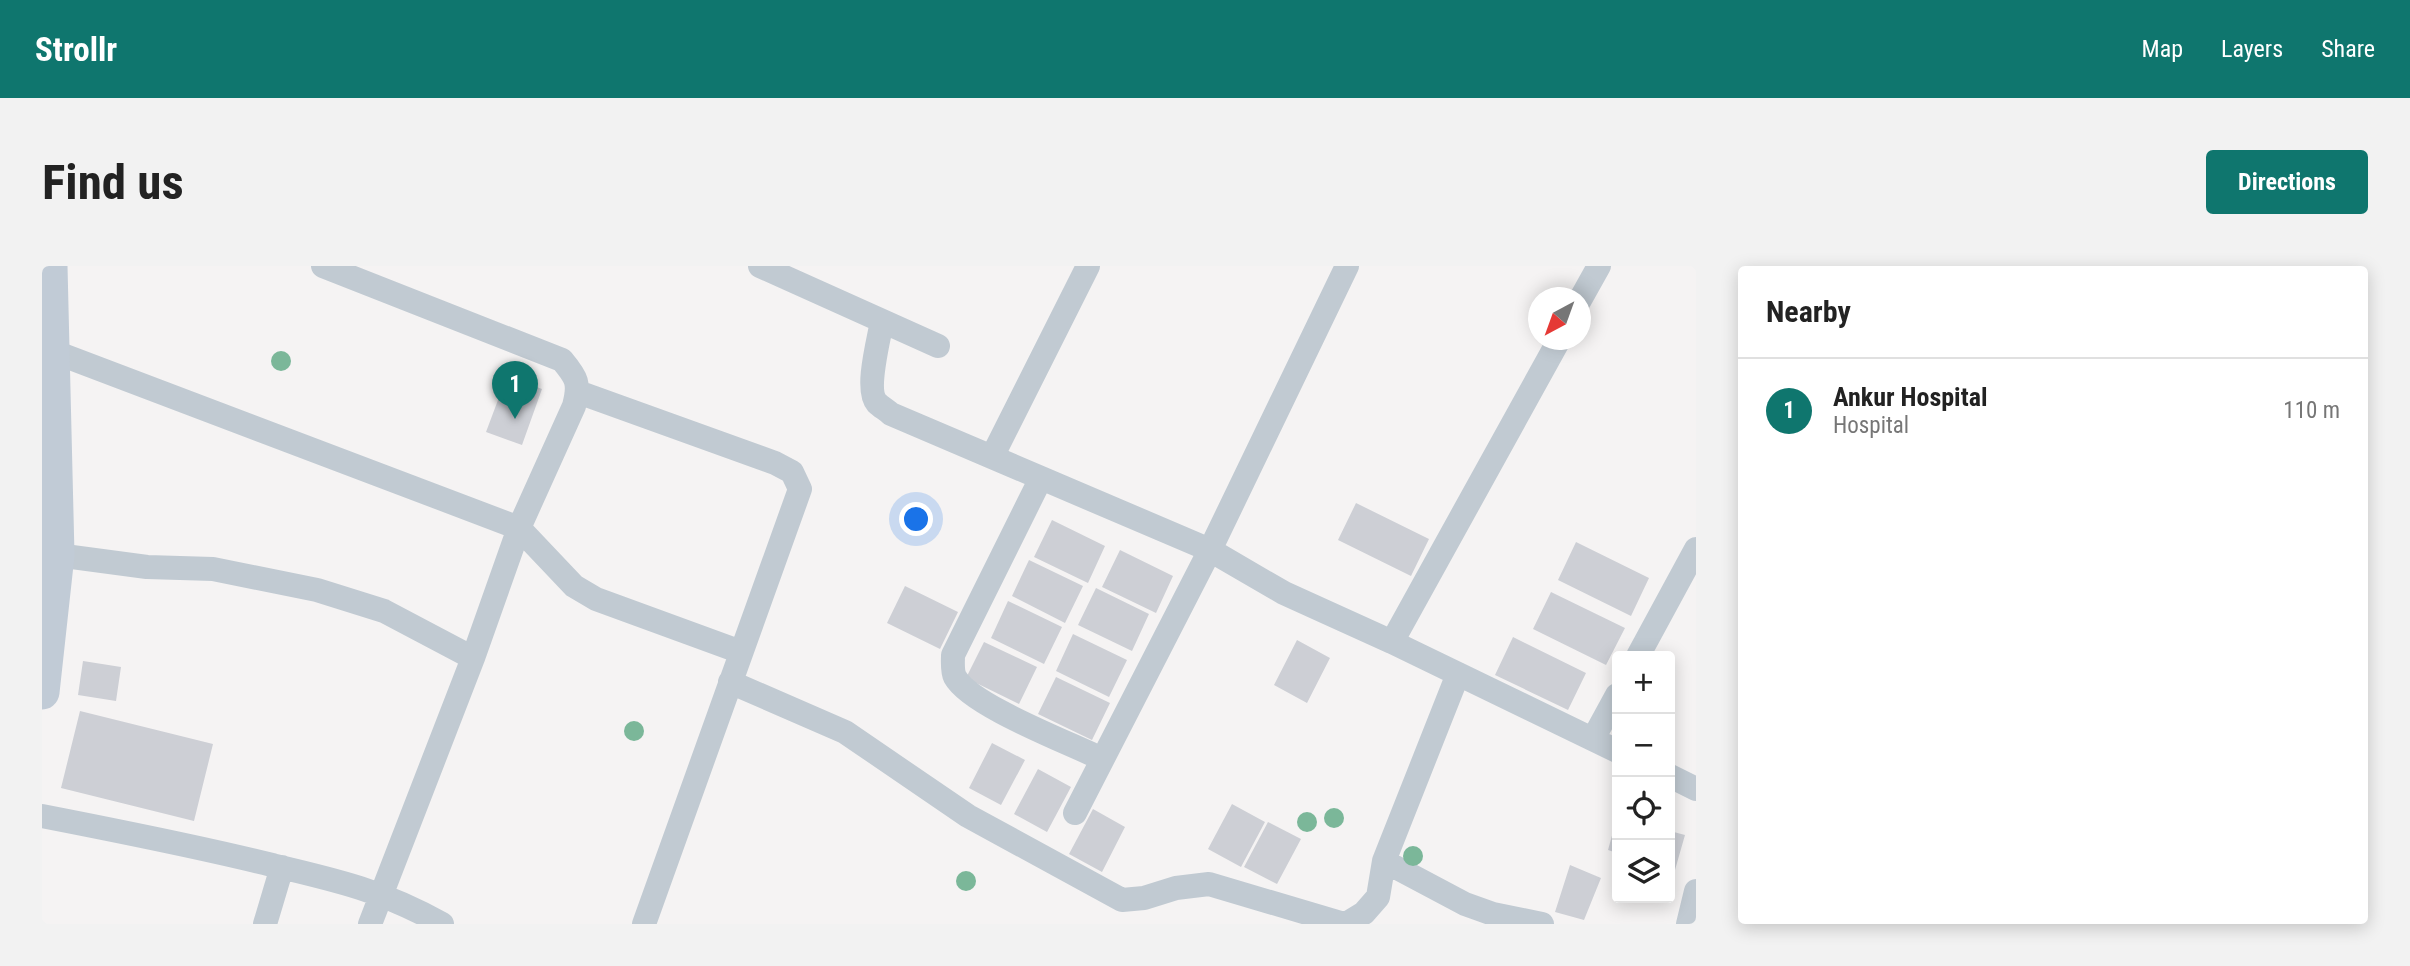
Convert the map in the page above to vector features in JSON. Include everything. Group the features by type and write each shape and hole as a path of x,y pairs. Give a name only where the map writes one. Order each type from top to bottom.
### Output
{"street":[{"path":"42,692 57,555 50,266"},
{"path":"323,266 562,360 576,376 578,392 574,407 519,527 473,658 370,924"},
{"path":"760,266 938,346"},
{"path":"992,457 1088,266"},
{"path":"1075,813 1210,550 1347,266"},
{"path":"1587,287 1599,266"},
{"path":"881,321 872,378 873,396 877,403 891,414 1210,550 1284,593 1612,748"},
{"path":"1392,642 1553,350"},
{"path":"52,351 519,527 574,586 596,600 741,652"},
{"path":"578,392 775,463 792,472 800,489 644,924"},
{"path":"1041,478 953,655 954,676 970,694 996,709 1102,759"},
{"path":"1641,651 1696,549"},
{"path":"57,555 146,567 213,569 317,590 384,611 473,658"},
{"path":"730,682 845,732 968,816 1122,900 1209,884 1345,924 1364,913 1378,897 1384,861 1458,674"},
{"path":"1593,739 1612,704"},
{"path":"1672,777 1696,789"},
{"path":"42,816 334,878 383,894 442,924"},
{"path":"1384,861 1465,904 1493,914 1542,924"},
{"path":"265,924 282,867"},
{"path":"1688,924 1696,891"}],"building":[{"path":"507,376 542,389 522,445 486,432"},
{"path":"1356,503 1429,539 1411,576 1338,540"},
{"path":"1052,520 1105,546 1088,583 1034,557"},
{"path":"1576,542 1649,578 1631,616 1558,580"},
{"path":"1120,550 1173,576 1156,613 1102,587"},
{"path":"1029,560 1083,586 1065,623 1012,596"},
{"path":"905,586 958,612 940,649 887,623"},
{"path":"1096,588 1149,614 1132,651 1078,625"},
{"path":"1551,592 1625,628 1606,665 1533,629"},
{"path":"1008,601 1062,627 1044,664 991,638"},
{"path":"1073,634 1127,660 1109,697 1056,671"},
{"path":"1513,637 1586,673 1568,710 1495,675"},
{"path":"1297,640 1330,658 1307,703 1274,685"},
{"path":"984,642 1037,667 1019,704 966,678"},
{"path":"83,661 121,667 116,701 78,695"},
{"path":"1056,677 1110,703 1092,740 1038,714"},
{"path":"80,711 213,744 194,821 61,788"},
{"path":"992,743 1025,760 1001,805 969,788"},
{"path":"1038,769 1071,787 1047,832 1014,814"},
{"path":"1232,804 1265,822 1241,867 1208,849"},
{"path":"1093,809 1125,827 1102,872 1069,854"},
{"path":"1268,822 1301,839 1277,884 1244,867"},
{"path":"1675,832 1685,835 1675,870"},
{"path":"1612,836 1612,851 1608,850"},
{"path":"1570,865 1601,878 1584,920 1555,912"}],"place":[{"name":"Ankur Hospital","path":"515,419"}]}
